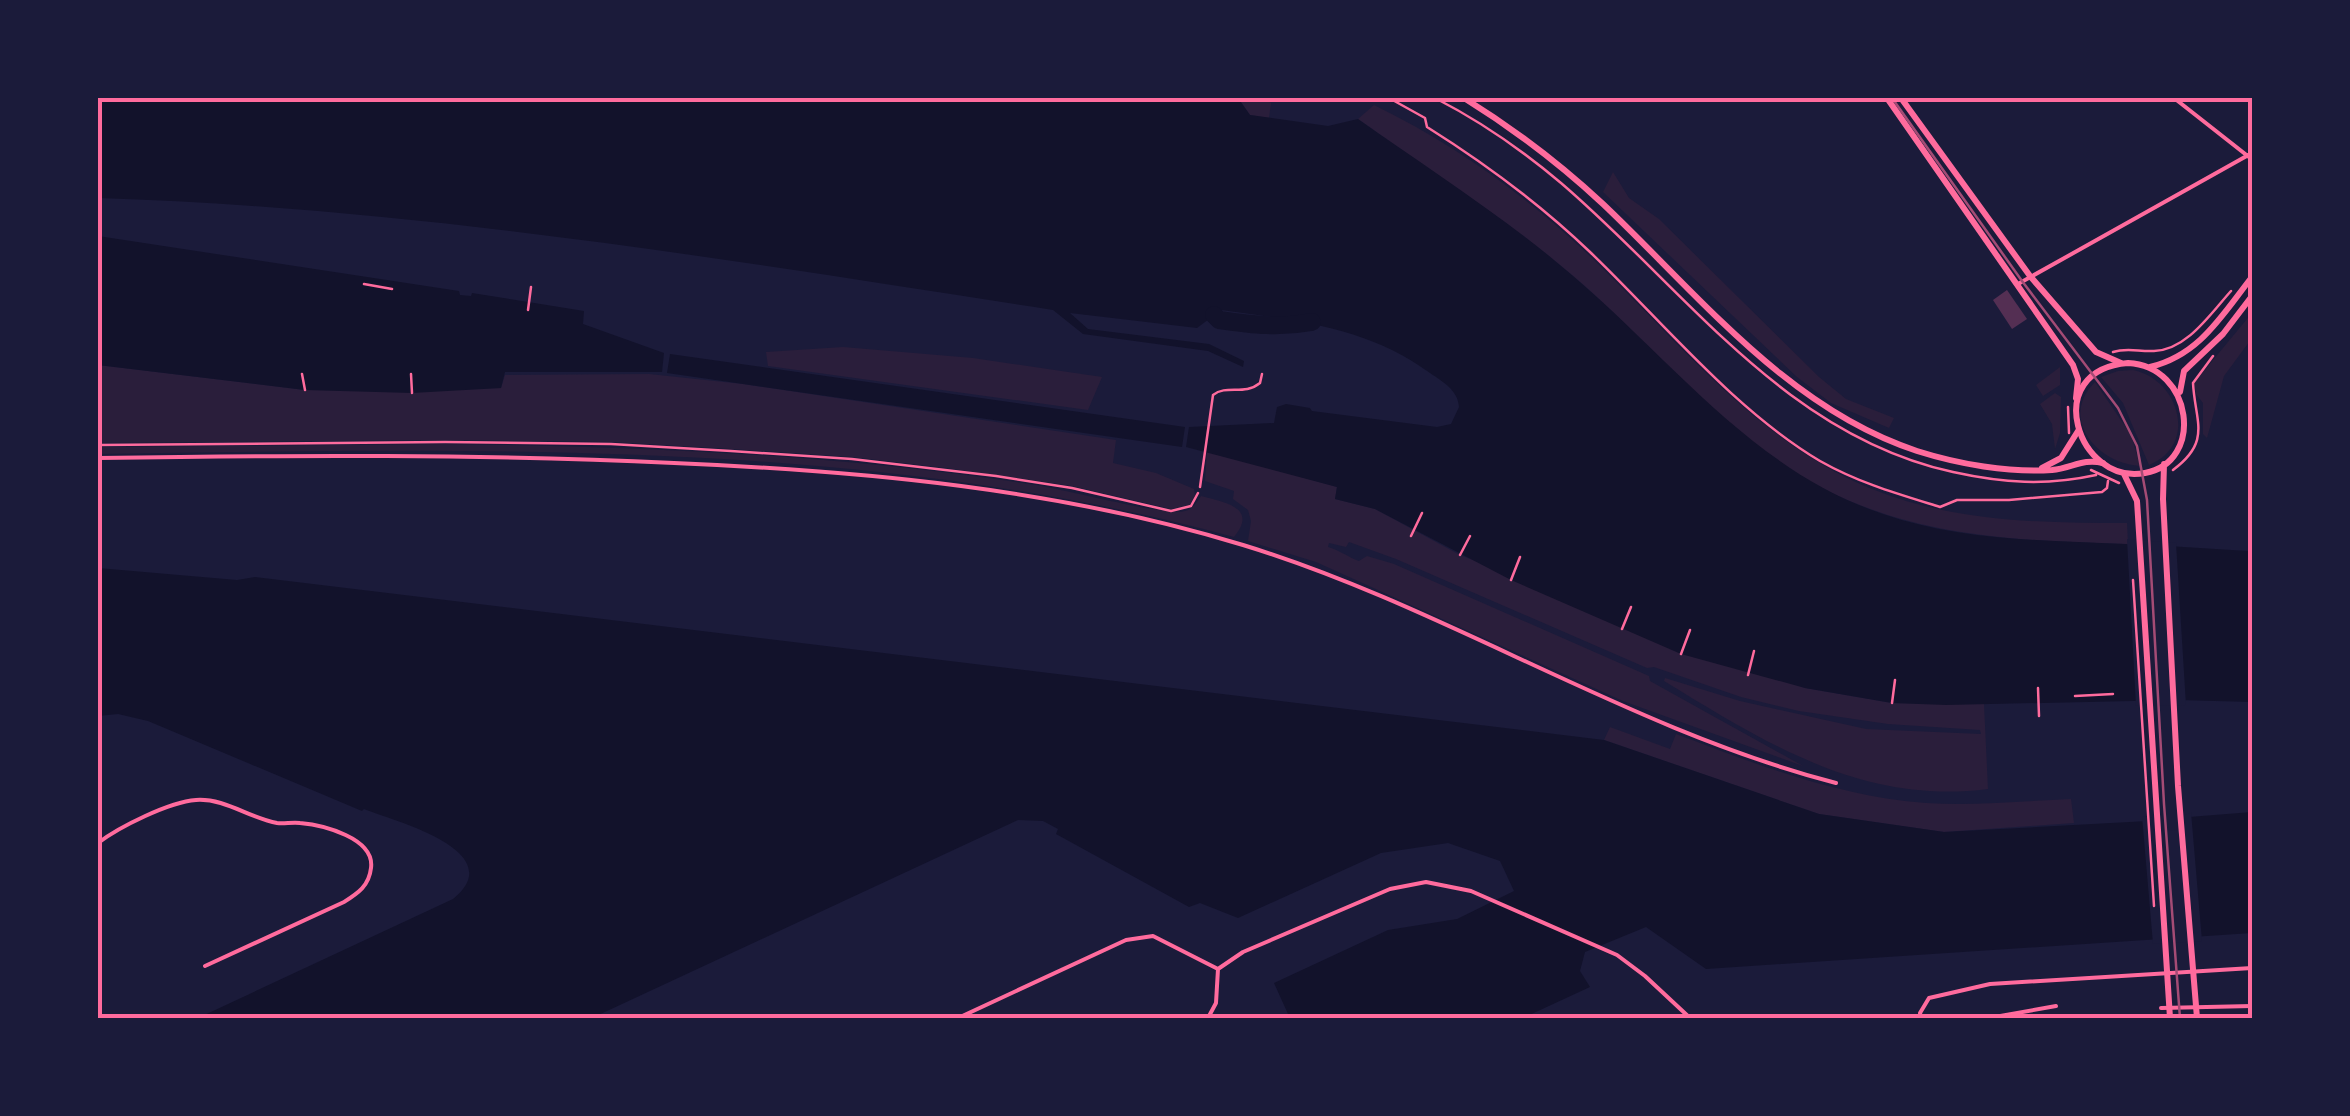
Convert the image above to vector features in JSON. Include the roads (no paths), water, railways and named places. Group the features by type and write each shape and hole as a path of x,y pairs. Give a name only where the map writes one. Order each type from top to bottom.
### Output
{"main road":[{"path":"1464,98 1552,159 1792,383 1828,409 1916,450 1962,462 2039,470 2062,468 2083,460 2104,463 2124,474 2149,472 2164,464 2173,455 2185,422 2180,398 2184,371 2223,334 2252,296"},
{"path":"1886,98 2074,366 2078,378 2078,431 2062,458 2039,470"},
{"path":"1901,98 2030,276 2096,352 2121,364 2149,367 2170,362 2188,352 2252,278"},
{"path":"2076,398 2094,374 2121,364"},
{"path":"2149,367 2166,378 2180,398"},
{"path":"2078,431 2104,463"},
{"path":"2164,464 2179,802 2196,1018"},
{"path":"2124,474 2136,501 2150,804 2168,990 2165,1008 2170,1018"}],"street":[{"path":"2018,284 2251,155 2174,98"},
{"path":"98,458 471,456 733,465 837,472 1121,513 1314,568 1620,706 1770,763 1836,783"},
{"path":"98,843 175,804 198,799 222,803 277,823 298,822 318,827 353,839 368,850 372,861 363,890 205,966"},
{"path":"1218,969 1243,952 1390,890 1426,882 1487,897 1617,955 1690,1018"},
{"path":"958,1018 1126,940 1152,936 1218,969"},
{"path":"1921,1018 1929,998 1990,984 2252,968"},
{"path":"1208,1018 1216,1003 1218,969"},
{"path":"1988,1018 2056,1006"},
{"path":"2165,1008 2252,1006"}],"lane":[{"path":"1200,487 1213,396 1224,390 1248,390 1260,382 1262,374"}],"waterway":[{"path":"1214,315 1219,320 1255,324 1312,322"}],"tram line":[{"path":"1892,98 2118,408 2137,446 2147,500 2180,1018"}]}
